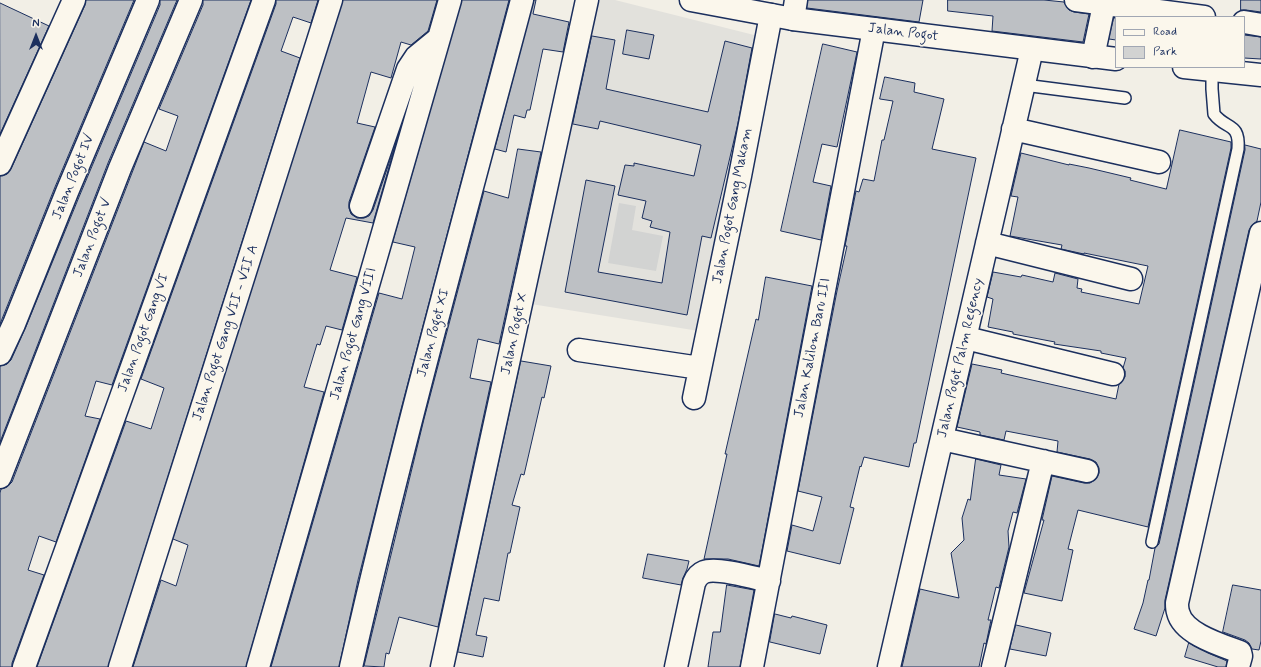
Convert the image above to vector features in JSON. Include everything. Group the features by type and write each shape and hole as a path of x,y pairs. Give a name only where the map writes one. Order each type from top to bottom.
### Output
{"street":[{"path":"0,164 74,0"},
{"name":"Jalan Pogot IV","path":"0,354 14,324 67,192 148,0"},
{"name":"Jalan Pogot V","path":"0,478 120,168 191,0"},
{"name":"Jalan Pogot Gang VI","path":"24,667 264,0"},
{"name":"Jalan Pogot Gang VII - VII A","path":"120,667 332,0"},
{"name":"Jalan Pogot Gang VIII","path":"258,667 450,0"},
{"name":"Jalan Pogot XI","path":"351,667 376,556 522,0"},
{"name":"Jalan Pogot X","path":"442,667 587,0"},
{"name":"Jalan Pogot","path":"691,0 771,15 795,9 874,29 1115,60"},
{"path":"1076,0 1104,2 1197,16"},
{"path":"1093,57 1104,2"},
{"name":"Jalan Pogot Gang Makam","path":"694,398 740,176 771,15"},
{"path":"1245,22 1261,25"},
{"name":"Jalan Kalilom Baru III","path":"752,667 874,29"},
{"path":"361,206 408,69 416,57 438,39"},
{"name":"Jalan Pogot Palm Regency","path":"889,667 1032,49"},
{"path":"1193,68 1261,75"},
{"path":"1013,129 1159,162"},
{"path":"1238,667 1241,656 1240,652 1197,634 1184,624 1178,613 1177,603 1261,233"},
{"path":"987,243 1130,279"},
{"path":"966,338 1113,374"},
{"path":"579,350 700,368"},
{"path":"942,439 1087,471"},
{"path":"993,667 1043,461"},
{"path":"676,667 694,582 697,576 705,571 721,571 769,582"}],"lane":[{"path":"1152,542 1238,149 1238,137 1235,130 1214,114 1212,70"},
{"path":"1024,85 1125,98"}],"shaded area":[{"path":"588,0 615,0 762,37 705,332 525,303"}],"green space":[{"path":"619,203 636,206 632,230 663,236 656,271 608,263"}],"building":[{"path":"86,0 134,0 55,187 0,324 0,176 7,174 11,169"},
{"path":"160,0 177,0 108,163 0,442 0,366 7,364 11,360 25,329 160,5"},
{"path":"203,0 251,0 112,385 96,381 85,416 100,419 56,542 39,536 28,570 44,575 12,663 12,667 0,667 1,489 7,487 12,482 144,142 166,151 178,116 159,109 203,5"},
{"path":"276,0 318,0 311,23 293,17 281,51 300,58 108,667 37,667 126,421 151,429 164,388 141,379 276,4"},
{"path":"343,0 437,0 428,31 411,45 401,42 391,78 371,72 357,123 375,127 349,202 351,214 357,218 369,216 373,210 396,143 373,223 346,218 330,270 357,277 342,330 326,326 320,345 317,344 304,387 324,392 246,667 133,667 161,580 176,586 188,545 173,539"},
{"path":"462,0 509,0 400,413 358,580 339,667 271,667 379,293 402,299 415,247 393,242"},
{"path":"534,0 536,0 533,14 569,22 563,52 543,49 530,110 527,110 525,118 514,115 506,152 495,149"},
{"path":"808,0 923,0 919,22 807,8"},
{"path":"948,0 1044,0 1064,2 1069,10 1089,14 1083,42 992,31 993,16 948,11"},
{"path":"1241,0 1261,0 1261,12 1241,10"},
{"path":"0,3 49,26 0,134"},
{"path":"1114,18 1115,18 1115,40 1109,39"},
{"path":"627,30 654,35 649,59 623,54"},
{"path":"1245,35 1261,37 1261,59 1245,58"},
{"path":"592,36 615,40 606,89 708,112 725,41 752,48 738,123 711,238 702,236 687,315 565,292 586,180 615,186 598,272 662,283 670,232 650,227 652,221 642,218 646,201 618,195 625,165 634,166 634,163 694,176 701,145 600,121 598,129 573,124"},
{"path":"823,44 857,52 837,147 822,144 813,182 831,186 821,240 781,231"},
{"path":"885,77 915,83 914,92 944,99 932,149 976,158 916,443 914,443 909,467 864,457 861,467 860,466 850,507 854,508 840,564 787,551 792,525 813,531 822,497 798,491 847,246 845,246 856,191 859,192 863,179 874,181 882,140 884,140 893,101 880,99"},
{"path":"1180,130 1231,142 1231,148 1148,527 1078,510 1068,549 1073,550 1062,601 1024,593 1044,520 1042,520 1052,476 1090,483 1096,479 1099,473 1099,468 1096,462 1090,459 1057,452 1058,441 1006,431 1004,440 980,435 980,432 957,427 972,364 1002,370 1001,373 1116,399 1119,384 1125,377 1125,371 1123,368 1126,358 1101,353 1101,351 1054,344 1055,342 1013,334 1013,332 988,327 993,299 987,297 993,272 1021,277 1022,275 1053,282 1055,273 1078,279 1077,288 1082,289 1081,292 1139,304 1148,266 1061,249 1062,245 1010,236 1018,197 1011,196 1021,153 1131,178 1130,180 1166,189"},
{"path":"1245,145 1261,149 1261,202 1257,221 1249,230 1165,600 1165,608 1156,636 1134,629 1149,580 1155,548 1159,544"},
{"path":"518,149 541,152 499,344 478,339 470,378 491,382 438,627 399,617 389,654 386,653 384,667 364,666 424,419 484,191 508,198"},
{"path":"766,277 812,286 759,566 728,559 704,559 727,454 725,454 756,319 758,320"},
{"path":"521,361 551,366 544,398 542,397 524,475 521,474 512,505 520,507 510,553 508,553 499,601 484,598 476,635 487,637 483,657 458,652"},
{"path":"976,459 1001,465 999,475 1026,479 1017,513 1013,512 1008,531 1009,547 999,588 996,587 988,620 991,620 986,644 984,643 979,667 902,667 920,589 959,598 951,553 964,540 962,518 968,499 970,500"},
{"path":"648,554 689,561 681,585 643,578"},
{"path":"727,585 754,590 740,667 708,667 713,632 720,632"},
{"path":"1233,585 1261,590 1261,641 1259,650 1252,649 1249,643 1245,640 1223,632"},
{"path":"775,614 791,618 792,616 827,625 820,654 770,642"},
{"path":"1016,625 1051,633 1046,656 1010,649"},
{"path":"1189,643 1227,661 1226,667 1218,667 1185,657"}]}
